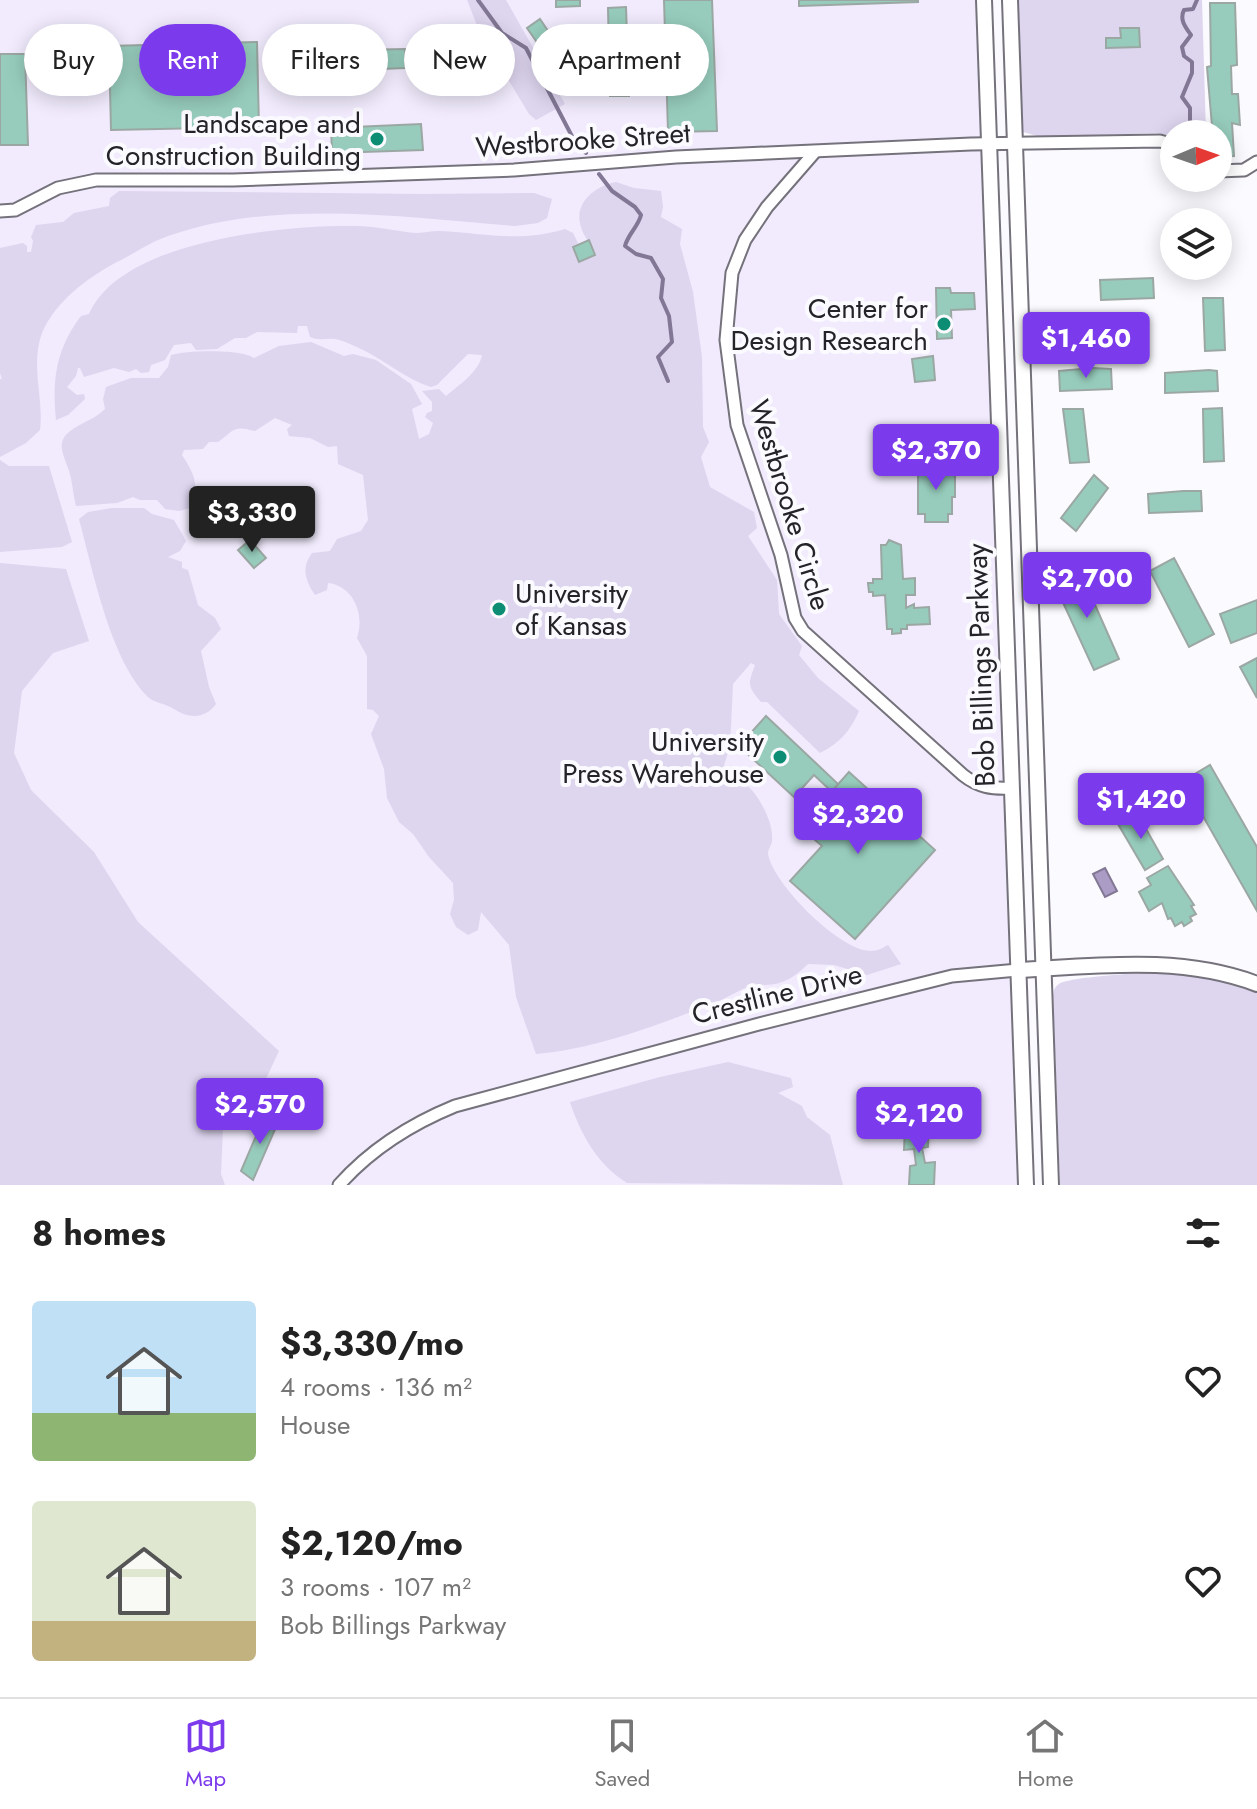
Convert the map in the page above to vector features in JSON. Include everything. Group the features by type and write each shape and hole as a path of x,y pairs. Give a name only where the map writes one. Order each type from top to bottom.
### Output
{"main road":[{"name":"Bob Billings Parkway","path":"984,0 1026,1185"},
{"name":"Bob Billings Parkway","path":"1010,0 1051,1185"},
{"name":"Crestline Drive","path":"1018,970 1178,966 1222,973 1257,984"}],"street":[{"name":"Westbrooke Street","path":"0,211 15,210 58,188 96,180 233,180 499,171 632,159 990,144 1160,141"},
{"name":"Westbrooke Circle","path":"814,153 767,207 745,240 732,273 726,340 737,425 781,555 795,618 819,648 963,775 986,788 1011,788"},
{"path":"1232,170 1244,170 1257,162"},
{"name":"Crestline Drive","path":"339,1185 392,1138 455,1106 759,1024 952,976 1018,970"}],"shaded area":[{"name":"University of Kansas","path":"0,0 976,0 1018,1185 0,1185"},
{"path":"467,0 506,0 531,44 531,96 560,96 565,104 536,120 529,114 515,91 515,24 476,24"},
{"path":"1017,0 1202,0 1206,120 1160,120 1160,134 1041,137 1023,132"},
{"path":"616,182 661,191 661,217 682,229 680,244 693,292 702,357 703,427 709,442 701,457 710,487 754,512 757,528 748,536 777,580 779,614 802,646 799,655 818,678 859,711 844,736 820,753 767,702 761,702 756,697 750,685 755,665 751,663 733,684 730,747 724,765 759,799 772,831 769,858 784,885 797,900 843,941 871,951 888,945 901,964 867,975 834,965 808,964 783,982 753,985 649,1027 581,1047 536,1054 516,997 509,945 481,912 478,930 468,935 456,927 450,914 454,900 453,883 413,834 399,822 387,798 384,769 371,734 379,716 367,709 367,656 357,638 360,620 355,603 345,590 328,583 327,590 315,595 307,579 305,569 312,553 330,551 337,539 361,531 368,520 363,475 338,464 337,446 328,447 310,438 289,436 287,429 292,425 275,418 255,431 238,429 218,442 209,442 203,449 184,450 182,455 193,475 195,487 190,508 179,511 165,509 157,500 133,497 117,503 76,506 62,449 66,435 105,409 103,399 106,387 131,378 159,378 168,367 171,355 214,351 254,358 279,346 311,342 344,356 353,354 376,360 411,384 422,404 412,409 419,439 429,434 433,423 425,417 432,411 432,402 422,391 439,389 446,396 473,373 482,355 468,354 437,385 431,387 347,343 310,337 307,326 298,326 297,333 257,332 246,338 235,338 217,349 196,350 191,343 174,345 165,360 151,365 149,372 114,368 84,377 78,368 67,387 77,395 84,394 85,399 68,415 56,420 56,378 61,353 81,316 89,314 107,289 134,269 168,253 248,234 324,226 502,236 532,236 565,229 573,233 578,243 572,247 579,263 596,255 581,227 579,218 583,203 601,187"},
{"path":"119,191 534,193 552,199 547,218 538,223 515,226 381,215 288,214 243,218 199,227 153,242 93,276 72,292 55,311 42,333 37,357 40,430 26,443 0,457 0,248 23,243 27,246 27,252 31,252 31,237 36,225 63,222 74,213 109,206 110,198"},
{"path":"0,460 9,466 49,466 72,542 62,547 0,552"},
{"path":"144,508 152,514 174,520 186,541 180,551 168,557 182,562 182,568 188,570 198,605 215,618 221,629 201,651 216,704 207,713 185,715 156,702 134,680 123,660 104,613 79,519 88,512"},
{"path":"0,563 66,569 89,641 53,653 22,691 14,753 31,790 94,852 138,922 279,1051 264,1083 223,1128 221,1174 225,1185 0,1185"},
{"path":"1105,868 1117,891 1105,897 1093,874"},
{"path":"1157,972 1209,978 1257,992 1257,1185 1060,1185 1054,989 1059,984 1076,979"},
{"path":"728,1062 791,1078 793,1087 778,1093 802,1106 807,1117 830,1135 843,1185 627,1183 607,1167 591,1148 570,1102"}],"building":[{"path":"556,0 580,0 580,6 556,7"},
{"path":"664,0 712,0 717,131 668,132 667,96 709,96 709,24 665,24"},
{"path":"799,0 918,0 918,2 799,6"},
{"path":"1210,3 1235,3 1237,65 1231,66 1232,94 1238,94 1240,125 1232,123 1232,120 1211,120 1207,67 1211,66"},
{"path":"626,7 627,24 608,24 608,8"},
{"path":"1120,28 1139,28 1140,47 1106,48 1106,38 1121,38"},
{"path":"246,42 257,42 259,127 111,130 110,96 123,96 123,46 139,45 139,96 246,96"},
{"path":"388,49 404,49 404,68 388,69"},
{"path":"0,54 24,54 28,145 0,145"},
{"name":"Landscape and Construction Building","path":"421,124 423,150 332,153 331,128"},
{"path":"589,240 595,255 579,262 573,247"},
{"path":"1153,278 1154,298 1101,300 1100,280"},
{"name":"Center for Design Research","path":"936,288 950,288 951,293 974,293 975,309 951,310 952,338 937,339"},
{"path":"1203,298 1223,298 1225,350 1205,351"},
{"path":"933,356 935,380 915,382 912,359"},
{"path":"1111,369 1112,389 1060,391 1059,371"},
{"path":"1217,371 1218,391 1165,393 1165,373"},
{"path":"1222,408 1224,461 1204,462 1203,409"},
{"path":"1063,409 1083,409 1089,462 1070,463"},
{"path":"918,465 955,465 955,497 952,497 952,514 948,514 948,522 925,522 925,514 918,514"},
{"path":"1094,475 1108,488 1076,531 1061,518"},
{"path":"1201,491 1202,511 1149,513 1148,494"},
{"path":"250,540 266,558 254,568 238,550"},
{"path":"889,540 901,545 903,579 915,578 915,595 906,595 906,608 914,604 914,608 929,607 930,624 907,625 901,633 892,634 892,629 887,629 885,595 873,596 868,583 873,583 873,579 882,579 881,545 886,545"},
{"path":"1174,558 1214,634 1189,647 1150,571"},
{"path":"1080,571 1119,659 1094,670 1054,583"},
{"path":"1257,600 1257,633 1231,643 1220,614"},
{"path":"1257,658 1257,698 1240,667"},
{"name":"University Press Warehouse","path":"766,716 838,784 830,794 830,790 814,775 794,797 739,746"},
{"path":"1210,765 1257,847 1257,911 1183,781"},
{"path":"849,772 935,850 855,939 790,881 822,846 800,827"},
{"path":"1137,813 1163,859 1145,870 1118,824"},
{"path":"1168,866 1194,905 1191,906 1196,914 1184,926 1182,922 1175,926 1171,918 1168,919 1162,903 1149,911 1139,892 1151,885 1147,878"},
{"path":"265,1115 279,1120 253,1180 241,1171"},
{"path":"929,1124 928,1147 922,1148 925,1163 935,1162 934,1185 909,1185 910,1166 916,1165 914,1149 904,1150 905,1127"}],"waterway":[{"path":"478,0 502,33 526,48 576,144 586,153"},
{"path":"1190,120 1190,108 1182,97 1192,73 1192,62 1184,56 1182,47 1191,35 1182,17 1184,10 1193,9 1197,0"},
{"path":"599,174 612,191 641,215 625,246 636,254 651,258 663,279 661,298 669,316 672,342 658,357 668,381"}],"place":[{"name":"Landscape and Construction Building","path":"377,139"},
{"name":"Center for Design Research","path":"944,324"},
{"name":"University of Kansas","path":"499,609"},
{"name":"University Press Warehouse","path":"780,757"}]}
